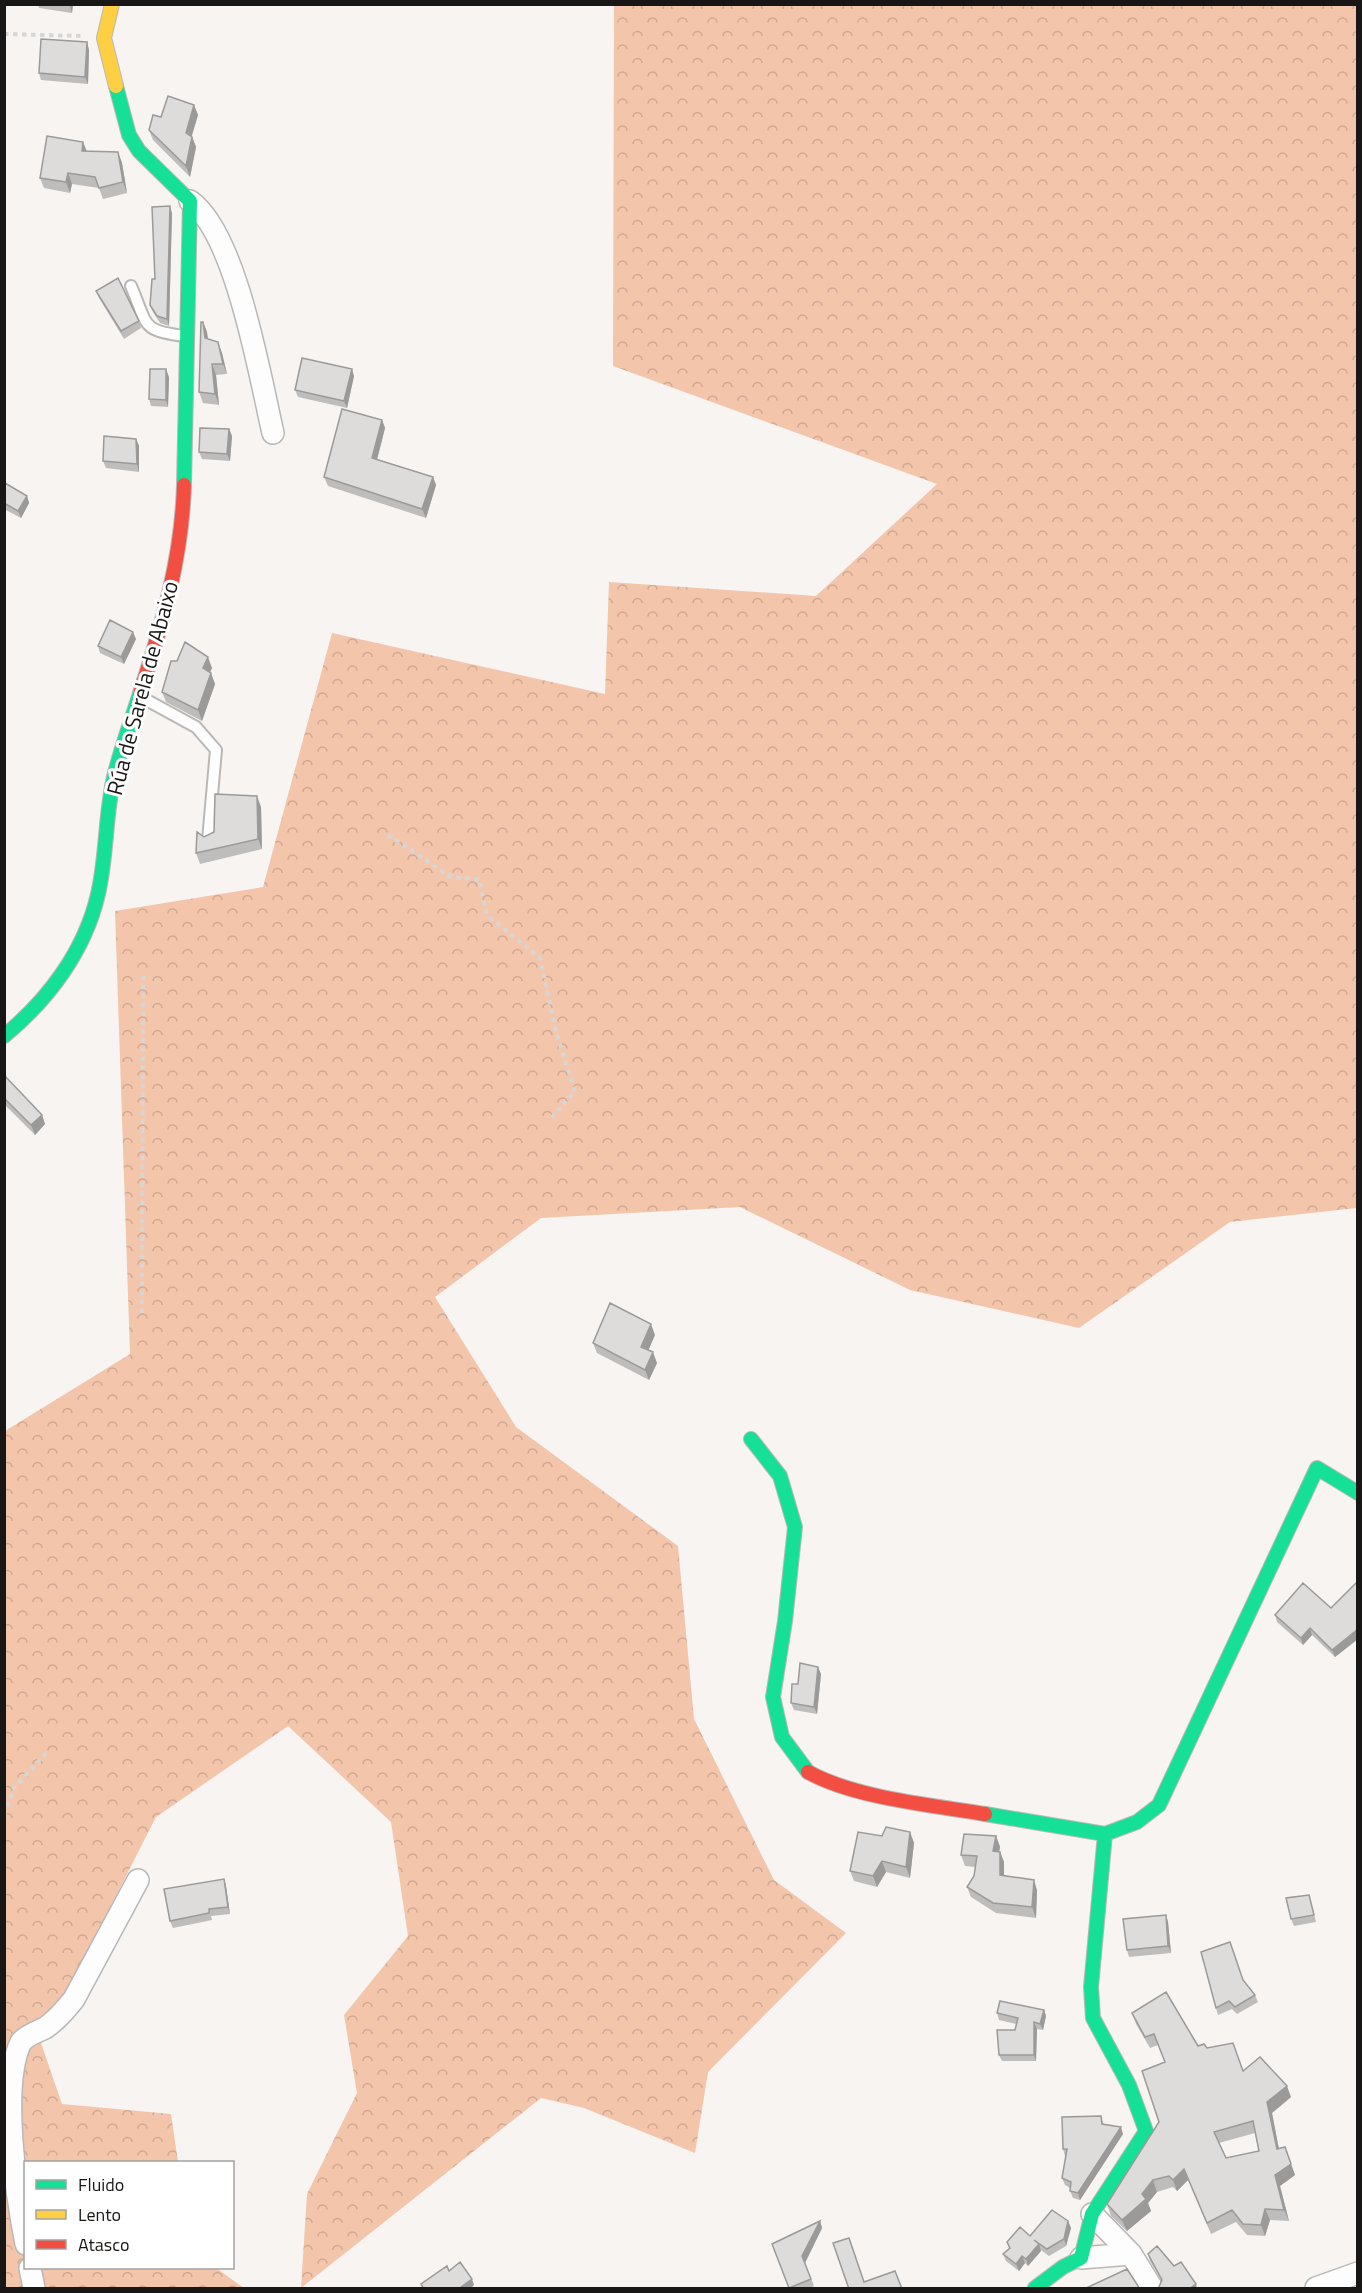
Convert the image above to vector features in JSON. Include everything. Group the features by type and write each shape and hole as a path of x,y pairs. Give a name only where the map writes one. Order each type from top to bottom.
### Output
{"street":[{"path":"112,4 104,38 129,135 140,151 201,209 213,227 230,268 251,336 273,433"},
{"name":"Rúa de Sarela de Abaixo","path":"4,1035 33,1012 53,988 80,942 98,895 114,777 169,602 183,520 185,336 190,201"},
{"path":"751,1439 780,1476 795,1527 785,1621 773,1697 782,1737 808,1772 826,1781 893,1798 1105,1834 1137,1822 1159,1805 1317,1468 1358,1493"},
{"path":"1052,2289 1072,2262 1092,2214 1146,2131 1129,2085 1093,2018 1091,1987 1095,1922 1105,1834"},
{"path":"24,2234 5,2135 10,2065 23,2039 62,2015 74,1999 138,1880"},
{"path":"1092,2214 1131,2254 1152,2289"},
{"path":"1035,2289 1072,2262 1131,2254"},
{"path":"30,2269 34,2289"},
{"path":"1316,2289 1358,2273"}],"lane":[{"path":"131,286 149,328 157,332 185,336"},
{"path":"141,697 196,727 216,750 208,840"}],"path":[{"path":"4,34 104,38"},
{"path":"388,835 451,877 479,879 487,915 540,958 556,1032 575,1091 552,1117"},
{"path":"142,1313 143,974"},
{"path":"4,1815 15,1788 46,1753"}],"green space":[{"path":"614,5 1357,5 1357,1208 1230,1222 1079,1328 910,1290 740,1207 541,1218 435,1297 516,1427 678,1546 694,1719 774,1880 846,1933 708,2072 695,2153 584,2108 541,2098 301,2288 307,2194 357,2093 344,2015 408,1936 391,1822 288,1726 156,1817 41,2043 62,2104 171,2114 178,2161 24,2161 24,2269 217,2269 244,2288 5,2288 5,1431 130,1354 115,911 263,887 332,633 605,694 609,582 816,596 937,484 613,366"}],"building":[{"path":"41,39 87,42 85,77 39,73"},
{"path":"168,96 194,105 186,133 192,137 186,166 149,130 153,115 161,117"},
{"path":"47,136 83,142 82,151 118,152 123,182 99,188 95,177 68,173 66,182 40,178"},
{"path":"170,206 167,319 157,316 150,305 152,279 155,279 152,207"},
{"path":"118,278 139,321 121,331 96,291"},
{"path":"201,322 203,322 205,338 218,342 223,364 212,364 215,394 199,392"},
{"path":"302,358 352,369 344,401 295,390"},
{"path":"150,369 166,369 166,400 149,399"},
{"path":"342,409 382,420 372,458 433,477 422,509 324,477"},
{"path":"200,428 229,429 227,454 199,452"},
{"path":"104,436 136,439 137,464 103,461"},
{"path":"5,483 27,496 18,511 4,503"},
{"path":"110,620 133,632 121,657 98,646"},
{"path":"185,642 208,657 203,668 211,673 198,710 162,692 171,661 177,661"},
{"path":"215,794 257,796 258,839 196,853 197,832 204,837 214,832"},
{"path":"4,1075 42,1115 31,1125 4,1098"},
{"path":"610,1303 651,1324 641,1347 653,1352 645,1370 593,1343"},
{"path":"1358,1581 1358,1629 1332,1650 1310,1628 1301,1638 1275,1615 1303,1583 1331,1608"},
{"path":"800,1663 818,1667 814,1707 791,1703 792,1684 798,1684"},
{"path":"886,1827 910,1832 906,1867 882,1861 873,1876 850,1871 858,1832 882,1836"},
{"path":"964,1834 996,1836 993,1851 1000,1852 1000,1875 1034,1880 1032,1907 993,1903 967,1887 974,1876 977,1856 961,1855"},
{"path":"224,1879 228,1907 209,1909 209,1913 170,1921 164,1889"},
{"path":"1309,1895 1314,1915 1291,1919 1286,1898"},
{"path":"1166,1915 1168,1946 1127,1950 1123,1919"},
{"path":"1230,1942 1243,1980 1255,1995 1235,2007 1229,2001 1216,2008 1201,1952"},
{"path":"1166,1992 1198,2046 1204,2044 1207,2048 1233,2043 1243,2071 1260,2057 1287,2086 1267,2102 1277,2149 1285,2147 1291,2164 1275,2175 1284,2210 1265,2209 1261,2225 1243,2224 1232,2210 1207,2223 1184,2169 1173,2180 1169,2176 1153,2180 1142,2194 1146,2199 1122,2220 1107,2204 1159,2122 1142,2071 1165,2062 1154,2034 1145,2037 1132,2013","holes":["1253,2121 1259,2151 1226,2158 1214,2132"]},
{"path":"1000,2001 1044,2010 1040,2024 1034,2022 1034,2055 999,2055 997,2030 1015,2030 1018,2018 997,2013"},
{"path":"1101,2116 1102,2124 1121,2127 1078,2193 1070,2191 1071,2182 1062,2178 1067,2149 1063,2149 1062,2117"},
{"path":"1052,2210 1068,2221 1064,2239 1047,2249 1034,2240 1039,2244 1026,2259 1022,2256 1016,2264 1003,2254 1010,2248 1007,2242 1020,2227 1030,2236"},
{"path":"820,2221 802,2256 811,2279 789,2288 772,2244"},
{"path":"849,2238 864,2282 895,2271 902,2289 849,2289 833,2243"},
{"path":"1157,2246 1174,2266 1181,2262 1196,2284 1189,2289 1158,2289 1162,2280 1148,2254"},
{"path":"460,2262 472,2279 461,2287 462,2289 424,2289 421,2284 447,2266 449,2271"},
{"path":"1127,2269 1140,2289 1084,2289"}],"traffic: fast":[{"path":"116,86 129,135 139,151 190,201 184,485"},
{"path":"4,1036 35,1007 63,973 92,915 101,880 114,777 141,690"},
{"path":"751,1439 780,1476 795,1527 785,1621 773,1697 782,1737 808,1772"},
{"path":"985,1814 1105,1834 1137,1822 1159,1805 1317,1468 1358,1493"},
{"path":"1035,2288 1063,2267 1081,2258 1092,2214 1146,2131 1129,2085 1093,2018 1091,1987 1105,1834"}],"traffic: slow":[{"path":"112,4 104,38 116,86"}],"traffic: jam":[{"path":"141,690 170,589 180,538 184,485"},
{"path":"808,1772 827,1781 870,1794 985,1814"}]}
